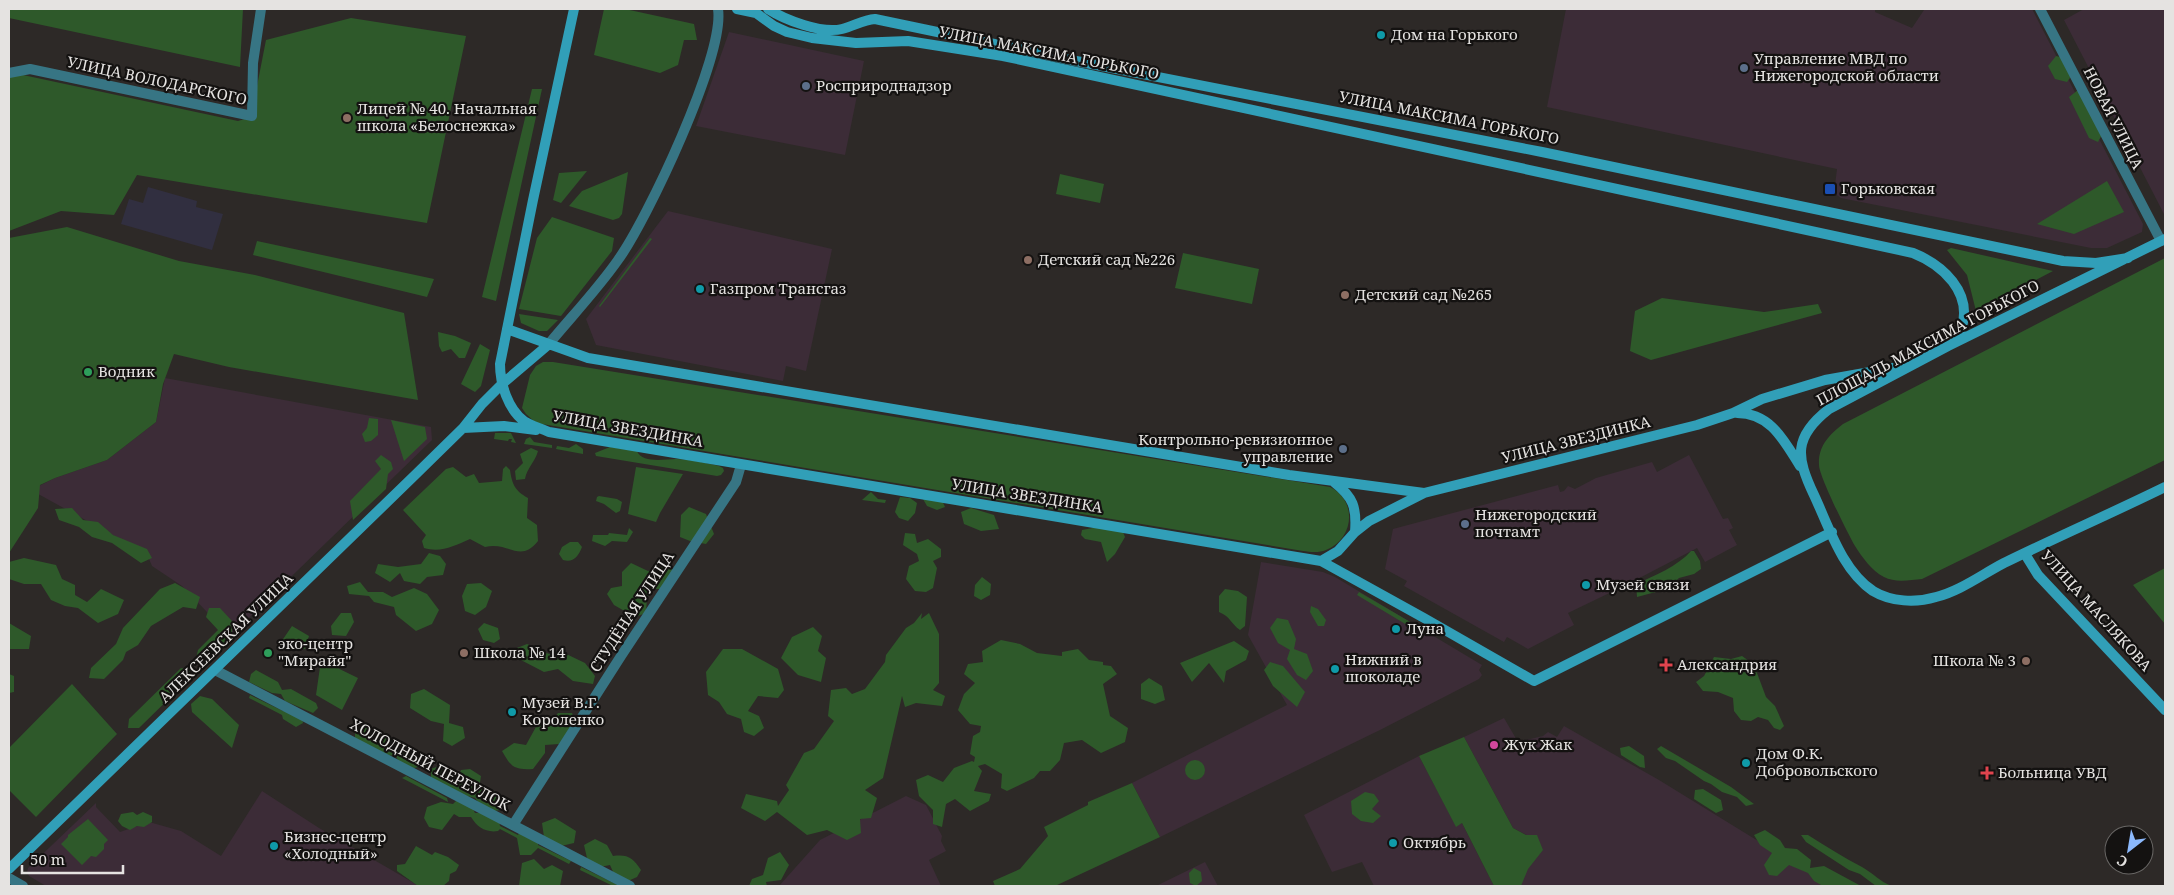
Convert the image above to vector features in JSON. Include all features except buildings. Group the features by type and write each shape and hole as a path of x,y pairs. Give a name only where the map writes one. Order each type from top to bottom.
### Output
{"street":[{"name":"УЛИЦА ВОЛОДАРСКОГО","path":"9,73 30,69 252,116 253,63 261,9"},
{"path":"502,384 500,364 574,9"},
{"path":"502,384 548,345 618,260 649,208 683,131 706,68 718,24 718,9"},
{"name":"УЛИЦА МАКСИМА ГОРЬКОГО","path":"737,9 756,13 787,32 812,38 856,43 908,41 1037,58 1542,152 2063,261 2096,263 2128,258"},
{"name":"УЛИЦА МАКСИМА ГОРЬКОГО","path":"768,9 805,25 826,30 839,30 865,20 875,19 1037,58 1913,253 1930,260 1946,273 1956,286 1962,299 1964,314 1961,329 1948,346"},
{"name":"НОВАЯ УЛИЦА","path":"2040,9 2163,240"},
{"name":"ПЛОЩАДЬ МАКСИМА ГОРЬКОГО","path":"2163,240 1948,346 1829,409 1816,419 1805,434 1800,452 1802,469 1846,560 1863,583 1875,592 1904,600 1920,600 1949,593 2025,554 2165,487"},
{"name":"УЛИЦА ЗВЕЗДИНКА","path":"507,330 588,358 1333,481 1424,493"},
{"name":"УЛИЦА ЗВЕЗДИНКА","path":"1321,561 1338,551 1355,532 1369,521 1424,493 1660,434 1734,413 1762,399 1826,380 1915,364"},
{"name":"УЛИЦА ЗВЕЗДИНКА","path":"502,384 516,414 525,422 549,432 1021,509 1321,561 1534,681 1832,532"},
{"name":"АЛЕКСЕЕВСКАЯ УЛИЦА","path":"9,869 463,428 482,404 502,384"},
{"name":"УЛИЦА ЗВЕЗДИНКА","path":"1734,413 1754,414 1774,427 1802,469"},
{"path":"463,428 504,426 549,432"},
{"name":"СТУДЁНАЯ УЛИЦА","path":"513,825 736,482 742,464"},
{"path":"1333,481 1348,493 1354,507 1355,532"},
{"name":"УЛИЦА МАСЛЯКОВА","path":"2025,554 2038,575 2165,710"},
{"name":"ХОЛОДНЫЙ ПЕРЕУЛОК","path":"215,670 630,886"},
{"path":"9,878 23,886"}],"shaded area":[{"path":"1566,9 1875,9 1875,12 1912,28 1924,10 1927,9 2032,9 2143,224 2142,232 2107,248 2091,248 1841,198 1834,193 1837,169 1547,107"},
{"path":"2084,9 2165,9 2165,216 2064,20"},
{"path":"729,32 864,61 845,155 696,126"},
{"path":"148,187 197,201 196,207 223,214 212,250 121,224 129,199 143,203"},
{"path":"668,211 832,249 806,371 786,366 783,381 596,345 586,319"},
{"path":"165,378 431,427 432,440 230,636 182,586 152,566 147,554 31,490 55,478 107,460 156,422"},
{"path":"1689,455 1723,519 1728,518 1733,528 1729,530 1737,545 1705,562 1697,548 1568,613 1574,625 1528,649 1507,637 1504,642 1404,586 1407,581 1385,569 1393,529 1558,485 1560,492 1564,491 1568,486 1575,489 1596,478 1652,462 1657,472"},
{"path":"1261,562 1323,572 1335,577 1482,665 1479,670 1482,675 1479,679 1380,730 1160,837 1132,783 1287,705 1248,635"},
{"path":"1504,718 1518,742 1543,736 1548,732 1557,737 1564,726 1659,780 1831,886 1515,886 1538,841 1513,828 1464,737"},
{"path":"1419,756 1456,826 1462,823 1494,886 1374,886 1362,862 1332,872 1304,815"},
{"path":"262,791 319,828 419,886 46,886 29,876 27,872 28,868 96,803 96,807 120,832 149,822 181,831 221,856"},
{"path":"906,796 926,805 942,836 941,841 946,851 929,860 941,886 779,886 820,840"},
{"path":"1205,862 1218,886 1156,886"}],"green space":[{"path":"9,9 243,9 240,67 9,18"},
{"path":"604,9 625,9 694,24 697,40 684,40 678,65 660,73 594,55"},
{"path":"351,18 466,36 427,223 137,175 114,215 61,211 9,231 9,72 238,121 251,117 266,40"},
{"path":"2056,56 2069,59 2075,71 2067,82 2055,79 2048,66"},
{"path":"532,89 542,89 496,301 482,297"},
{"path":"2078,90 2105,129 2098,142 2089,138 2069,97"},
{"path":"587,171 561,203 553,200 559,173"},
{"path":"628,172 622,214 619,218 613,220 569,206 582,191"},
{"path":"1060,174 1104,184 1100,203 1056,194"},
{"path":"2107,181 2124,212 2074,234 2037,224"},
{"path":"552,217 614,238 612,251 561,316 519,309 537,238"},
{"name":"Водник","path":"67,227 179,261 255,275 404,313 418,400 229,367 174,354 163,384 156,422 107,460 40,485 38,508 9,553 9,238"},
{"path":"650,238 652,239 600,307 599,306"},
{"path":"257,241 434,279 427,297 253,255"},
{"path":"1951,248 2053,271 1976,311 1967,275 1947,250"},
{"path":"1183,253 1259,269 1252,304 1175,288"},
{"path":"2165,258 2165,460 1922,579 1903,581 1888,579 1871,567 1851,540 1820,471 1820,452 1833,432 1843,424"},
{"path":"1662,298 1764,312 1818,304 1822,313 1651,360 1630,351 1635,311"},
{"path":"519,314 558,320 547,331 539,331 521,323"},
{"path":"438,332 455,336 471,343 465,358 459,358 451,349 442,352 439,346"},
{"path":"480,344 490,350 481,386 475,392 461,384"},
{"path":"543,362 553,362 1330,487 1339,493 1345,501 1349,520 1347,529 1335,545 1323,551 1306,551 536,423 522,408 530,375 536,366"},
{"path":"369,418 378,419 378,435 371,441 365,442 362,434 367,428"},
{"path":"391,420 425,427 427,439 404,461"},
{"path":"495,433 511,433 516,443 511,442 512,439 508,441 494,439"},
{"path":"530,437 534,442 552,445 552,448 524,444 526,439"},
{"path":"576,444 583,449 583,454 556,449 557,446 569,448"},
{"path":"610,447 637,451 644,458 649,459 681,459 703,462 719,466 724,471 721,475 717,476 596,456 595,453"},
{"path":"531,448 538,451 537,455 525,479 516,480 515,471 523,463 520,454"},
{"path":"381,455 391,462 393,469 388,474 386,489 353,520 350,501 381,469 375,461"},
{"path":"506,466 510,470 515,487 528,498 527,518 537,525 538,541 532,548 520,551 493,546 485,547 470,539 442,549 424,548 422,541 426,535 403,510 446,469 453,467 466,477 474,474 479,483 502,481 503,469"},
{"path":"636,467 683,474 656,522 628,514"},
{"path":"871,492 878,499 886,500 885,503 862,500"},
{"path":"599,496 617,499 622,502 620,511 616,513 604,504 596,501"},
{"path":"900,497 910,498 917,503 915,513 908,521 899,518 895,512"},
{"path":"941,498 945,507 937,510 927,506 923,499"},
{"path":"689,507 706,514 714,534 706,544 680,537 681,515"},
{"path":"72,508 83,520 98,522 113,535 147,549 152,558 141,563 112,543 92,537 79,527 59,520 55,509"},
{"path":"971,508 994,515 999,529 981,531 964,524 961,512"},
{"path":"1098,527 1123,532 1125,537 1115,554 1107,562 1101,542 1085,539 1081,535 1082,530"},
{"path":"629,528 633,532 627,542 612,541 605,546 592,541 593,535 608,535 609,533 627,535"},
{"path":"905,533 915,534 917,543 928,539 941,549 941,557 933,561 937,568 933,588 926,592 915,591 906,579 909,566 919,561 917,554 903,545"},
{"path":"570,542 578,542 582,547 575,558 570,561 563,560 559,554 562,547"},
{"path":"1691,551 1694,551 1700,561 1701,569 1694,574 1679,578 1667,589 1637,597 1636,584 1673,566"},
{"path":"429,553 440,556 446,564 443,575 427,577 420,584 404,581 400,573 390,582 375,573 378,564 398,567 421,564"},
{"path":"24,558 56,565 62,579 75,585 75,595 87,602 101,589 124,600 118,614 98,623 78,608 65,606 51,600 41,584 24,584 9,579 9,562"},
{"path":"631,563 648,571 668,565 676,574 669,589 652,589 647,598 646,613 635,617 614,605 607,594 611,588 622,586 622,572"},
{"path":"2165,568 2165,624 2133,585"},
{"path":"982,577 991,584 990,595 981,600 974,596 975,585"},
{"path":"360,582 368,592 383,592 392,597 414,588 427,594 439,610 432,624 416,631 396,615 394,607 374,602 369,596 349,594 347,586"},
{"path":"175,583 200,597 196,609 183,607 151,626 138,645 126,652 123,660 104,679 89,678 91,668 116,644 123,628 160,589"},
{"path":"481,583 492,591 486,607 475,615 465,611 462,596 467,584"},
{"path":"1225,589 1238,591 1247,597 1245,626 1240,630 1226,616 1219,612 1219,596"},
{"path":"1359,592 1412,623 1412,628 1357,595"},
{"path":"1311,606 1318,609 1326,620 1324,626 1318,626 1310,612"},
{"path":"209,608 220,608 232,621 232,639 207,663 195,662 198,650 218,630 206,617"},
{"path":"341,613 351,613 354,622 346,636 332,635 331,626"},
{"path":"922,613 921,619 929,613 939,634 939,683 933,690 945,696 942,706 916,703 905,707 902,696 883,778 865,790 877,798 871,818 860,819 861,833 847,840 827,830 807,835 777,812 765,821 741,808 746,794 777,801 778,806 789,790 786,785 804,753 814,749 834,721 828,716 831,690 846,688 852,694 865,689 885,662 886,655 906,628 914,623"},
{"path":"1277,618 1288,620 1296,639 1294,649 1307,654 1313,671 1306,680 1297,675 1287,659 1290,650 1278,643 1270,628"},
{"path":"9,623 31,636 29,649 9,649"},
{"path":"484,623 498,628 500,639 494,643 483,640 478,629"},
{"path":"292,626 309,636 305,649 277,648"},
{"path":"813,627 822,636 818,651 826,658 821,682 798,675 781,658 792,637"},
{"path":"1001,640 1020,644 1037,653 1062,656 1062,652 1078,649 1089,660 1103,662 1103,665 1111,666 1117,674 1103,684 1110,716 1128,728 1125,742 1101,753 1082,740 1064,743 1060,760 1050,771 1040,771 1034,778 1007,791 1001,788 1002,774 985,764 978,766 982,771 974,791 991,794 989,801 970,811 955,799 946,804 942,827 933,824 933,810 919,796 916,780 928,775 943,782 954,768 972,761 974,762 975,757 970,754 973,736 980,732 981,726 970,724 958,710 964,694 975,683 964,674 968,664 983,662 982,651"},
{"path":"1234,641 1249,651 1246,660 1226,671 1224,683 1209,663 1192,682 1180,663"},
{"path":"527,644 549,654 560,651 585,663 595,676 593,684 573,681 558,669 544,672 519,659 517,648"},
{"path":"723,649 742,649 778,669 784,690 778,698 758,696 748,711 759,716 764,728 754,736 744,732 741,719 727,714 719,702 708,695 706,672"},
{"path":"1742,656 1749,661 1757,673 1766,697 1775,706 1784,726 1780,730 1774,728 1768,720 1758,717 1751,721 1741,720 1734,711 1733,698 1718,692 1703,691 1696,682 1704,676 1714,657 1731,659"},
{"path":"321,660 358,678 342,710 316,695"},
{"path":"1270,662 1283,666 1305,692 1297,707 1273,686 1264,670"},
{"path":"181,668 190,670 190,678 139,728 128,728 129,719"},
{"path":"256,670 278,682 282,690 291,689 316,703 318,708 313,713 285,701 281,694 272,693 249,682 251,674"},
{"path":"9,674 14,676 14,692 9,693"},
{"path":"1149,678 1162,686 1165,700 1155,704 1141,699 1141,684"},
{"path":"72,684 117,734 36,817 9,790 9,748"},
{"path":"424,689 450,705 449,723 463,727 465,738 452,746 443,741 444,724 431,721 410,708 411,694"},
{"path":"250,695 283,711 288,708 302,716 303,723 296,727 283,719 282,715 249,698"},
{"path":"200,696 212,699 239,725 232,748 192,712 191,704"},
{"path":"558,713 572,713 576,722 559,744 545,745 545,753 533,769 521,769 511,764 502,751 514,743 526,745 537,725 550,723"},
{"path":"367,725 393,739 397,751 405,750 418,758 418,767 411,769 400,763 395,755 387,756 355,739 355,729"},
{"path":"1464,737 1513,828 1526,835 1537,835 1543,850 1528,869 1521,886 1494,886 1462,823 1456,827 1419,756"},
{"path":"1629,746 1644,756 1645,768 1640,767 1621,755 1620,748"},
{"path":"1661,746 1731,787 1754,804 1746,806 1737,797 1722,792 1675,761 1666,758 1657,749"},
{"path":"1195,760 1202,763 1205,770 1202,777 1195,780 1188,777 1185,770 1188,763"},
{"path":"439,766 457,780 461,770 470,769 481,776 479,789 492,790 503,797 501,810 493,811 481,806 475,798 455,793 431,779 431,769"},
{"path":"406,776 447,798 448,802 402,778"},
{"path":"1132,783 1160,837 1055,886 995,886 993,881 1020,869 1048,836 1044,827 1088,805 1088,802"},
{"path":"1703,789 1721,800 1723,810 1716,813 1694,799 1695,790"},
{"path":"1365,792 1374,794 1379,801 1372,809 1381,816 1373,823 1361,821 1352,814 1351,801"},
{"path":"457,800 472,807 475,813 484,813 499,821 500,826 518,835 519,833 538,837 538,845 571,861 569,864 538,848 531,855 520,855 517,838 500,829 498,831 490,831 482,829 471,817 459,817 454,814 442,830 429,827 424,818 427,807 441,802 453,804"},
{"path":"133,812 137,815 143,812 152,816 152,822 144,827 137,826 130,830 122,826 118,821 121,814"},
{"path":"555,818 576,831 574,843 561,846 544,837 542,823"},
{"path":"88,819 108,840 104,844 104,849 96,857 91,856 82,865 61,844 68,835"},
{"path":"1765,830 1780,840 1785,848 1797,849 1811,860 1810,868 1824,866 1861,886 1823,886 1814,881 1808,873 1789,865 1777,876 1769,875 1764,865 1772,853 1760,845 1754,835"},
{"path":"1801,835 1808,835 1892,886 1876,886 1860,874 1849,870 1806,842"},
{"path":"595,839 607,845 613,856 626,856 633,860 641,870 637,877 628,881 614,874 610,865 600,867 587,858 584,845"},
{"path":"416,846 432,855 435,852 448,857 459,865 456,871 450,874 449,881 443,886 418,886 397,871 397,865 405,864"},
{"path":"780,852 789,865 781,880 766,882 767,886 749,886 752,879 763,875 768,858"},
{"path":"534,859 544,869 552,865 563,871 560,886 519,886 522,863"},
{"path":"581,867 620,886 613,886 580,870"},
{"path":"1194,868 1201,872 1202,881 1196,886 1190,883 1189,873"}],"place":[{"name":"Дом на Горького","path":"1381,35"},
{"name":"Управление МВД по Нижегородской области","path":"1744,68"},
{"name":"Росприроднадзор","path":"806,86"},
{"name":"Лицей № 40. Начальная школа «Белоснежка»","path":"347,118"},
{"name":"Горьковская","path":"1830,189"},
{"name":"Детский сад №226","path":"1028,260"},
{"name":"Газпром Трансгаз","path":"700,289"},
{"name":"Детский сад №265","path":"1345,295"},
{"name":"Водник","path":"88,372"},
{"name":"Контрольно-ревизионное управление","path":"1343,449"},
{"name":"Нижегородский почтамт","path":"1465,524"},
{"name":"Музей связи","path":"1586,585"},
{"name":"Луна","path":"1396,629"},
{"name":"эко-центр \"Мирайя\"","path":"268,653"},
{"name":"Школа № 14","path":"464,653"},
{"name":"Школа № 3","path":"2026,661"},
{"name":"Александрия","path":"1666,665"},
{"name":"Нижний в шоколаде","path":"1335,669"},
{"name":"Музей В.Г. Короленко","path":"512,712"},
{"name":"Жук Жак","path":"1494,745"},
{"name":"Дом Ф.К. Добровольского","path":"1746,763"},
{"name":"Больница УВД","path":"1987,773"},
{"name":"Октябрь","path":"1393,843"},
{"name":"Бизнес-центр «Холодный»","path":"274,846"}]}
